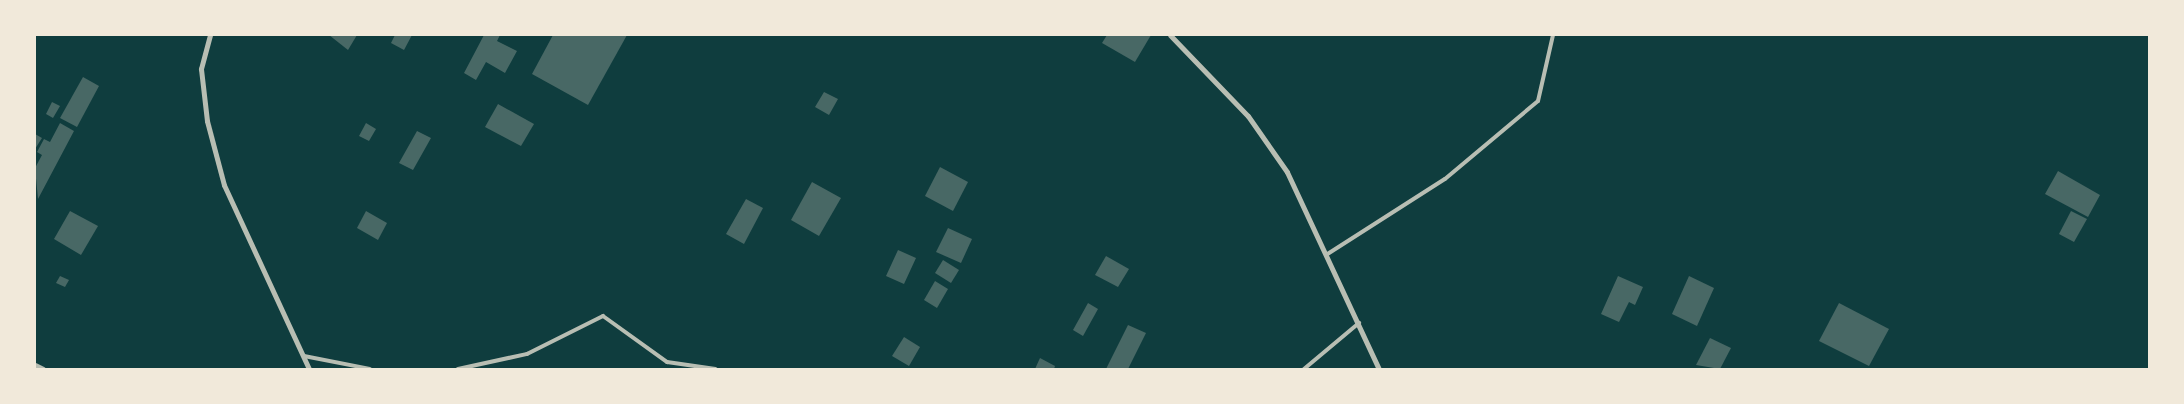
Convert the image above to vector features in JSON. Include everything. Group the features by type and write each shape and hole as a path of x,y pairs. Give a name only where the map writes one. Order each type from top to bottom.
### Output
{"street":[{"path":"210,35 201,69 207,121 224,186 309,369"},
{"path":"1170,35 1248,116 1287,172 1379,369"},
{"path":"35,365 43,369"}],"lane":[{"path":"1326,255 1445,179 1538,101 1553,35"},
{"path":"458,369 527,354 603,316 667,362 716,369"},
{"path":"1304,369 1359,323"},
{"path":"304,356 370,369"}],"building":[{"path":"329,35 357,35 348,50"},
{"path":"395,35 412,35 404,50 391,43"},
{"path":"484,35 500,35 497,41 517,51 505,73 486,62 476,80 464,73"},
{"path":"553,35 627,35 588,105 532,74"},
{"path":"1107,35 1151,35 1135,62 1102,43"},
{"path":"83,77 99,86 77,127 60,118"},
{"path":"824,92 838,99 829,115 815,107"},
{"path":"52,102 60,106 53,118 46,114"},
{"path":"498,104 534,124 521,146 485,127"},
{"path":"60,123 74,131 38,199 35,168 42,155 37,152 44,139 50,142"},
{"path":"366,123 376,129 369,141 359,136"},
{"path":"417,131 431,138 413,170 399,163"},
{"path":"35,134 42,138 35,149"},
{"path":"940,167 968,182 953,211 925,196"},
{"path":"2058,171 2100,195 2088,217 2045,194"},
{"path":"812,182 841,198 819,236 791,220"},
{"path":"746,199 763,208 744,244 726,234"},
{"path":"70,211 98,226 81,255 54,239"},
{"path":"366,211 387,223 378,240 357,228"},
{"path":"2071,211 2087,219 2074,242 2059,234"},
{"path":"948,228 972,239 961,263 936,252"},
{"path":"898,250 916,258 904,284 886,276"},
{"path":"1106,256 1129,269 1118,287 1095,275"},
{"path":"943,260 959,270 951,283 935,273"},
{"path":"60,276 69,280 65,287 56,283"},
{"path":"1618,276 1643,287 1635,305 1629,302 1619,322 1601,314"},
{"path":"1689,276 1714,288 1697,326 1672,314"},
{"path":"935,281 948,289 937,308 924,300"},
{"path":"1088,303 1098,309 1083,336 1073,330"},
{"path":"1839,303 1889,329 1869,366 1819,341"},
{"path":"1128,325 1146,333 1128,369 1106,369"},
{"path":"904,337 920,347 909,366 892,356"},
{"path":"1710,338 1731,348 1720,369 1696,365"},
{"path":"1040,358 1055,366 1054,369 1035,369"}]}
